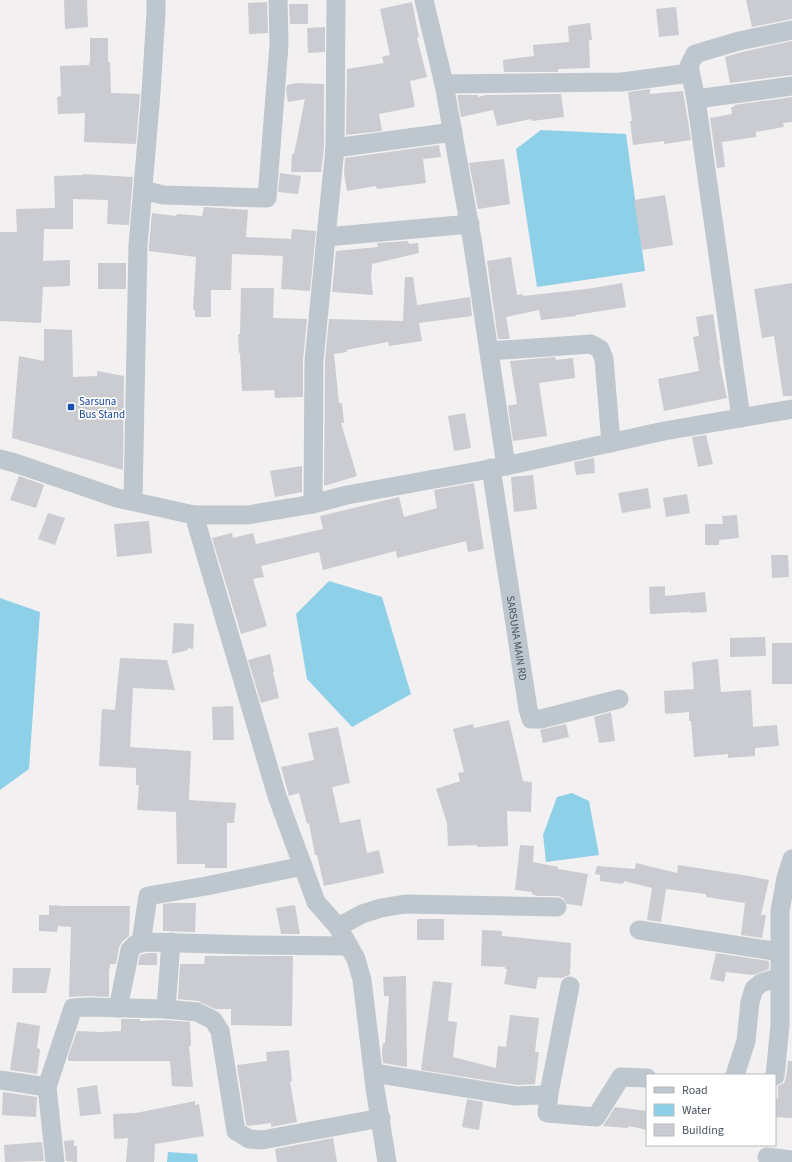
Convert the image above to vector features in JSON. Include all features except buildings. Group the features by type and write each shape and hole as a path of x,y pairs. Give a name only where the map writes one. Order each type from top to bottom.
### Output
{"street":[{"path":"133,502 138,245 151,93 156,0"},
{"path":"143,190 163,195 267,198 279,45 278,0"},
{"path":"313,504 314,360 336,148 336,0"},
{"path":"424,0 444,84 470,224 489,351 498,467"},
{"path":"741,418 696,99 689,66 695,54 739,41 792,30"},
{"path":"444,84 622,82 690,73"},
{"path":"696,99 792,86"},
{"path":"336,148 453,132"},
{"path":"326,238 470,224"},
{"path":"489,351 591,344 600,349 604,359 611,443"},
{"path":"0,459 133,502 194,515 248,515 313,504 347,495 498,467 664,431 792,409"},
{"name":"SARSUNA MAIN RD","path":"498,467 526,695 531,719 541,719 619,699"},
{"path":"194,515 277,796 316,902 338,927 356,959 362,980 387,1162"},
{"path":"775,1074 780,1025 780,952 786,911 786,878 792,859"},
{"path":"141,943 148,896 206,886 303,866"},
{"path":"338,927 362,914 381,908 406,904 556,907"},
{"path":"639,930 780,952"},
{"path":"118,1008 130,950 136,944 146,942 171,942 250,945 349,946"},
{"path":"166,1009 171,942"},
{"path":"735,1074 746,1041 750,1002 754,989 761,983 780,977"},
{"path":"570,986 549,1093 547,1113 596,1117 622,1077 646,1078"},
{"path":"55,1162 47,1087 73,1008 166,1009 197,1012 213,1020 220,1031 236,1131 249,1139 262,1140 381,1118"},
{"path":"374,1073 516,1096 549,1093"},
{"path":"0,1080 47,1087"},
{"path":"768,1155 792,1160"}],"water":[{"path":"541,130 626,134 645,271 537,287 516,149"},
{"path":"329,581 382,597 411,694 352,727 307,679 296,614"},
{"path":"0,598 40,612 29,769 0,790"},
{"path":"572,793 589,801 599,855 546,862 543,835 557,797"},
{"path":"168,1152 197,1154 198,1162 167,1162"}],"place":[{"name":"Sarsuna Bus Stand","path":"71,407"}]}
